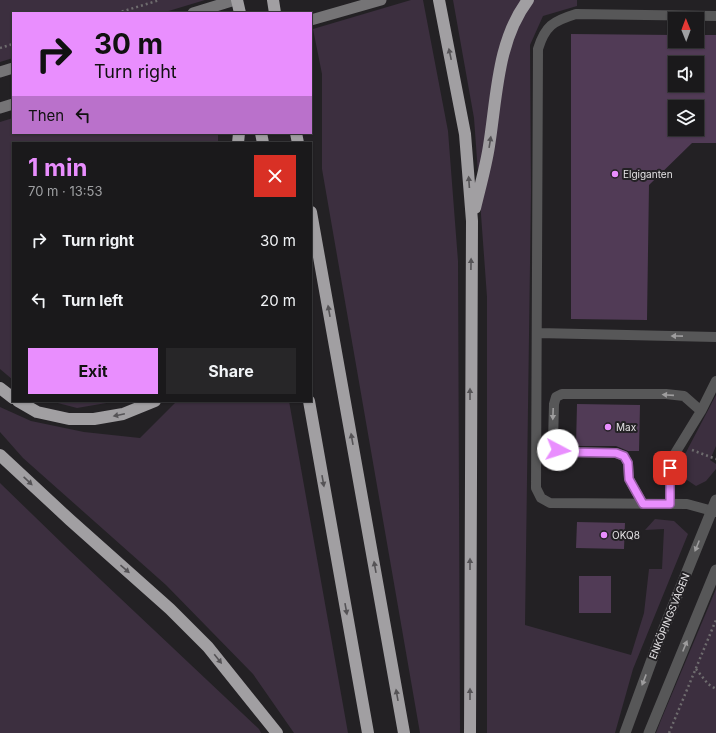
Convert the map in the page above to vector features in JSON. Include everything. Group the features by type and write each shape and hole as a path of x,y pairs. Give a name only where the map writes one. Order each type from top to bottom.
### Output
{"highway":[{"path":"236,0 240,12"},
{"path":"273,0 275,12"},
{"path":"439,0 465,134 472,221 470,733"},
{"path":"472,221 489,147 498,81 508,34 518,13 528,0"},
{"path":"312,218 404,733"},
{"path":"0,388 12,397"},
{"path":"20,402 37,412 69,418 94,419 123,414 153,402"},
{"path":"309,402 368,733"},
{"path":"0,455 170,609 208,647 277,733"}],"main road":[{"path":"196,12 236,0"},
{"path":"312,20 381,0"},
{"path":"0,72 12,68"},
{"path":"0,108 12,104"}],"street":[{"name":"ENKÖPINGSVÄGEN","path":"625,733 658,643 715,507"},
{"path":"649,733 716,570"}],"lane":[{"path":"715,507 687,504 550,503 541,498 536,488 538,333 538,50 542,36 558,19 576,14 716,16"},
{"path":"538,333 716,337"},
{"path":"670,504 670,468 674,455 701,412 716,382"},
{"path":"643,504 629,479 628,463 624,456 616,453 564,452 558,450 554,446 554,404 556,397 562,394 684,396 701,412"}],"path":[{"path":"120,12 160,0"},
{"path":"0,48 12,44"},
{"path":"680,445 716,459"},
{"path":"669,733 716,620"},
{"path":"696,669 708,684 716,689"}],"shaded area":[{"path":"0,0 205,0 165,12 12,12 12,58 0,62"},
{"path":"411,0 423,0 448,131 458,261 460,733 420,733 322,169 322,74 313,29"},
{"path":"453,0 577,0 577,6 543,16 530,45 531,191 525,625 631,655 644,613 649,569 662,569 664,529 645,530 655,519 674,521 688,534 633,669 615,733 487,733 487,297 474,118"},
{"path":"12,118 12,134 218,134 218,142 12,142 12,379 0,369 0,122"},
{"path":"716,395 716,446 710,460 716,464 716,469 706,481 696,486 684,478 682,470 683,458"},
{"path":"54,402 112,402 77,408"},
{"path":"176,402 289,402 348,733 294,733 253,674 166,585 23,458 0,432 0,407 31,421 84,432 140,438"},
{"path":"0,483 259,729 261,733 0,733"},
{"path":"716,589 716,733 656,733 661,720"}],"building":[{"name":"Elgiganten","path":"571,34 668,35 668,48 704,48 704,35 716,35 716,143 692,143 649,185 647,320 571,319"},
{"name":"Max","path":"577,404 640,405 639,451 628,451 616,446 576,446"},
{"path":"577,522 625,523 624,549 576,548"},
{"path":"579,576 611,576 611,613 579,613"}],"place":[{"name":"Elgiganten","path":"615,174"},
{"name":"Max","path":"608,427"},
{"name":"OKQ8","path":"604,535"}],"route":[{"path":"558,450 564,452 616,453 624,456 628,463 629,479 643,504 670,504 670,468"}]}
